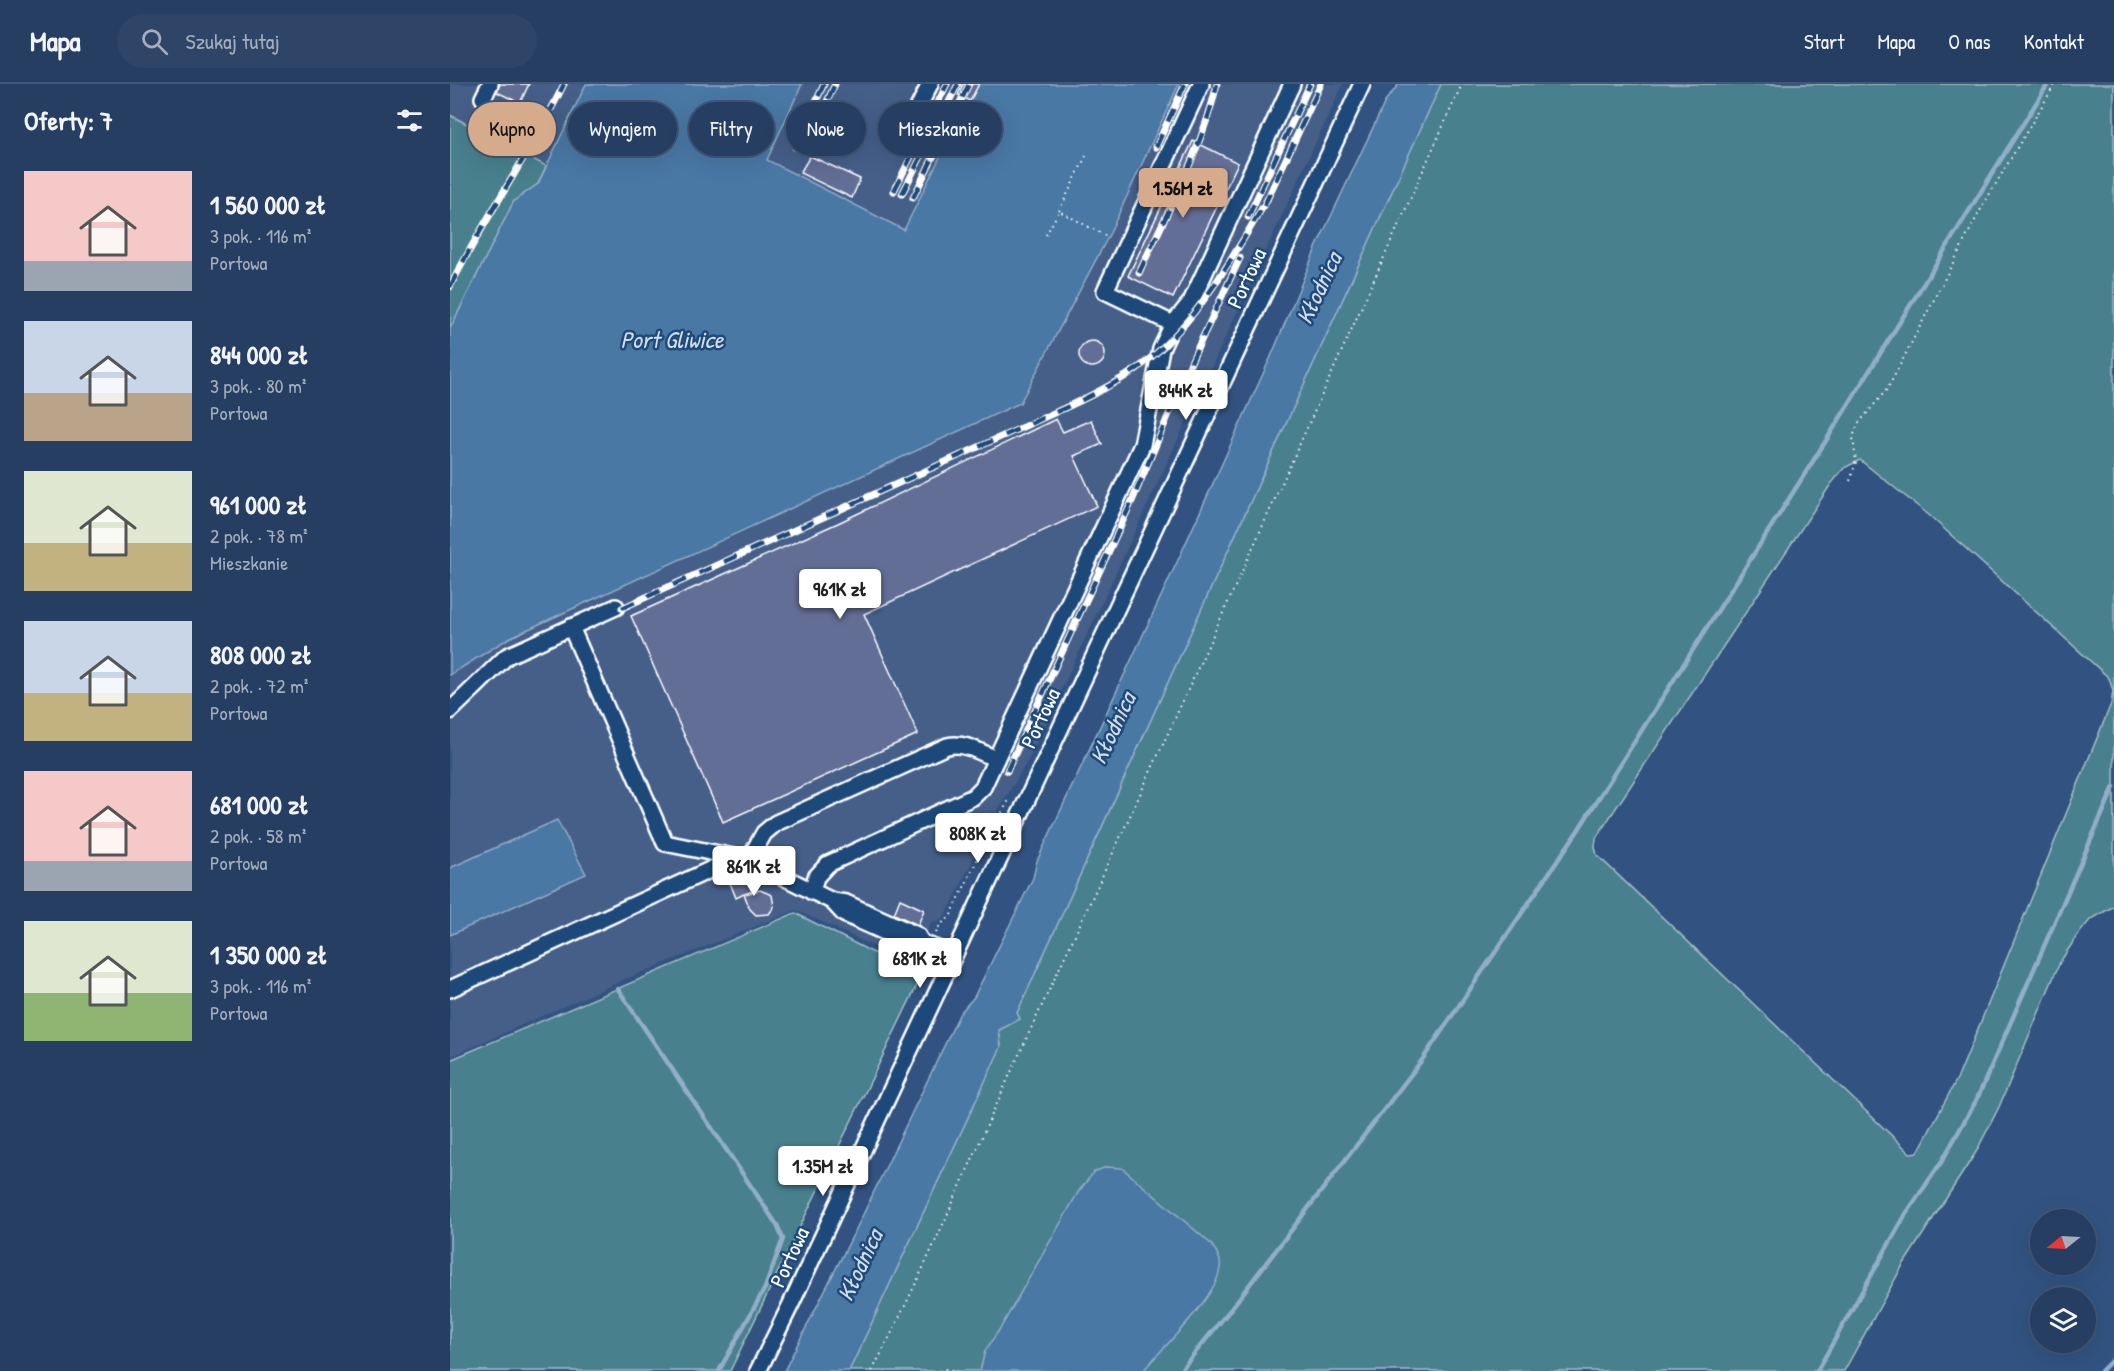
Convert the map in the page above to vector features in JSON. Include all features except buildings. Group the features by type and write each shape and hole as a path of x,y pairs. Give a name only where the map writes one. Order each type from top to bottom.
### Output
{"street":[{"path":"483,98 490,84"},
{"path":"921,102 930,84"},
{"path":"1173,324 1105,291 1201,84"},
{"path":"812,892 816,877 828,864 973,797 983,787 1142,445 1161,349 1173,324 1191,302 1292,84"},
{"name":"Portowa","path":"758,1371 1362,84"},
{"path":"450,711 507,656 616,607"},
{"path":"571,627 665,843 743,859 832,901 844,914 913,945 922,943 953,955"},
{"path":"450,989 743,859 764,833 776,823 947,746 961,744 996,759"}],"path":[{"path":"872,1371 902,1316 1026,1038 1168,735 1462,84"},
{"path":"1850,481 1856,462 1853,437 1858,424 1888,388 1982,207 2055,84"},
{"path":"1046,235 1086,156"},
{"path":"1059,211 1108,237"},
{"path":"939,1371 946,1369 957,1371"}],"shaded area":[{"path":"450,84 1343,84 1031,755 991,822 949,909 942,919 931,923 914,965 796,910 623,980 450,1057 450,329 514,201 546,166 527,156 556,156 556,102 468,102 468,125 450,115"}],"green space":[{"path":"1441,84 2114,84 2114,906 2090,920 2060,962 1999,1107 1976,1152 1903,1265 1844,1371 849,1371 1001,1047 999,1030 1020,1019 1017,1013","holes":["1860,460 1930,516 2109,678 2113,691 2111,704 1959,1075 1918,1152 1910,1153 1597,855 1595,847 1596,838 1831,484 1844,468"]},
{"path":"450,115 468,125 468,156 527,156 546,166 538,184 514,201 450,329"},
{"path":"795,913 921,977 730,1371 450,1371 450,1060"}],"water":[{"name":"Port Gliwice","path":"586,84 802,84 794,102 786,102 786,119 774,145 774,102 689,102 689,156 769,156 767,160 904,230 940,156 1002,156 1002,102 967,102 976,84 1179,84 1108,237 1020,403 509,638 450,675 450,329 514,201 538,184 551,156 556,156 556,146 568,122 568,156 677,156 677,102 577,102"},
{"name":"Kłodnica","path":"1399,84 1441,84 1017,1013 1020,1019 999,1030 1001,1047 849,1371 784,1371 858,1225 960,1013 974,997 1033,878 1037,861 1273,352 1316,248 1386,100"},
{"path":"557,820 586,874 450,935 450,868"},
{"path":"1106,1167 1122,1168 1210,1243 1218,1254 1220,1268 1210,1293 1143,1371 980,1371 985,1351 1079,1191 1094,1172"}],"waterway":[{"path":"1180,1371 1230,1310 1422,1060 1577,832 1827,439 2048,84"},
{"path":"1817,1371 1906,1214 1942,1161 1977,1099 2114,787"},
{"path":"618,989 777,1225 783,1239 765,1288 719,1371"},
{"path":"2101,1371 2114,1358"}],"railway":[{"path":"450,287 564,84"},
{"path":"816,102 824,84"},
{"path":"827,102 835,84"},
{"path":"894,191 947,84"},
{"path":"902,194 958,84"},
{"path":"913,198 969,84"},
{"path":"1156,147 1185,84"},
{"path":"1139,273 1193,157 1217,84"},
{"path":"1248,217 1310,84"},
{"path":"1264,206 1321,84"},
{"path":"622,608 1067,407 1128,375 1159,351 1195,312 1225,269 1267,200"},
{"path":"1007,771 1133,499 1191,362 1240,258"}]}
